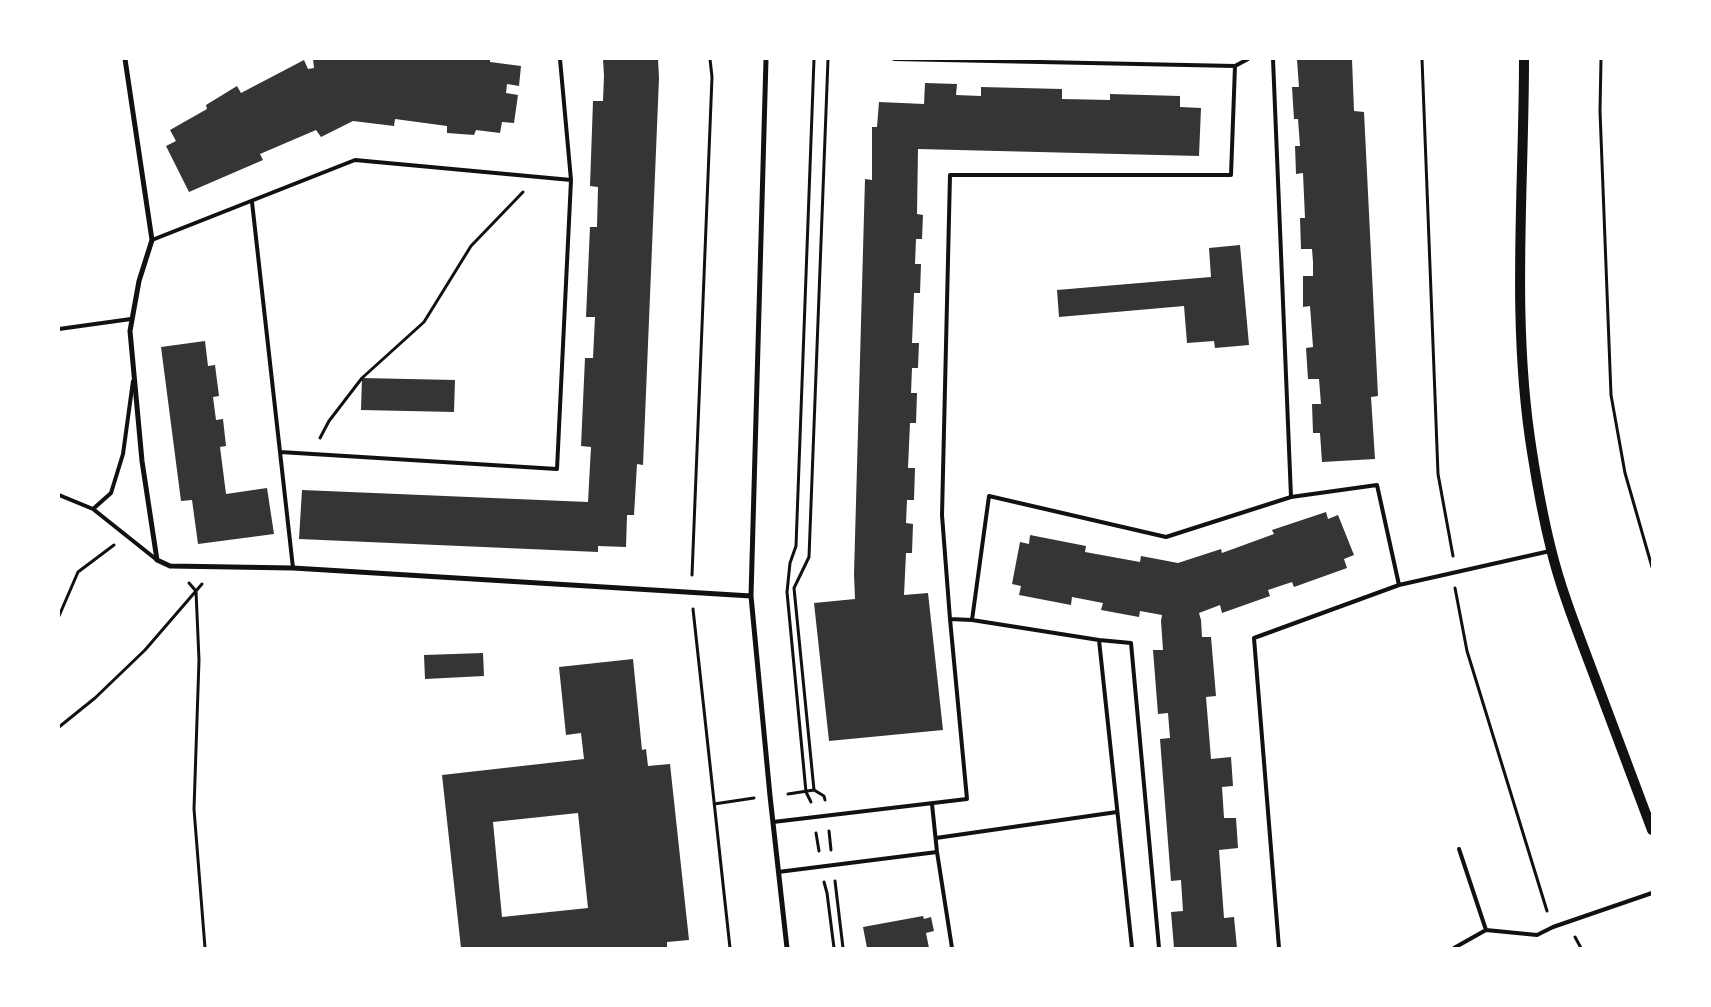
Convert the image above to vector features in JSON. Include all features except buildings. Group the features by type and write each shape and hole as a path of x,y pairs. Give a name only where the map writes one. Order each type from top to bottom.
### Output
{"main road":[{"path":"1524,59 1524,124 1520,204 1522,347 1532,451 1551,551 1582,644 1652,830"}],"street":[{"path":"125,59 152,240 139,281 130,331 142,461 157,560 170,566 293,568 751,596"},
{"path":"766,59 751,596 787,948"}],"lane":[{"path":"280,452 557,469 571,180 560,59"},
{"path":"894,59 1236,66 1248,59"},
{"path":"1273,59 1291,497"},
{"path":"773,822 967,799 942,515 950,175 1231,175 1236,66"},
{"path":"152,240 355,160 571,180"},
{"path":"252,202 293,568"},
{"path":"59,329 131,319"},
{"path":"93,509 112,493 124,454 133,379"},
{"path":"972,620 989,496 1166,537 1291,497 1377,485 1399,585"},
{"path":"59,495 93,509 157,560"},
{"path":"1279,948 1254,638 1399,585 1551,551"},
{"path":"950,619 972,620 1099,640 1131,643 1159,948"},
{"path":"1099,640 1132,948"},
{"path":"932,804 937,852 952,948"},
{"path":"936,838 1117,812"},
{"path":"1459,849 1486,930"},
{"path":"778,872 937,852"},
{"path":"1454,948 1486,930 1537,935 1552,927 1652,893"}],"path":[{"path":"710,59 712,78 691,593 730,948"},
{"path":"814,59 796,546 790,562 787,592 806,792 812,804 834,948"},
{"path":"824,796 814,790 794,588 809,557 828,59"},
{"path":"1422,59 1438,474 1467,652 1552,927"},
{"path":"1601,59 1600,111 1611,395 1625,473 1652,567"},
{"path":"311,454 329,421 362,378 424,322 471,246 538,177"},
{"path":"59,616 78,572 127,536"},
{"path":"170,566 196,591 199,660 194,809 205,948"},
{"path":"59,727 94,698 145,650 217,566"}]}
